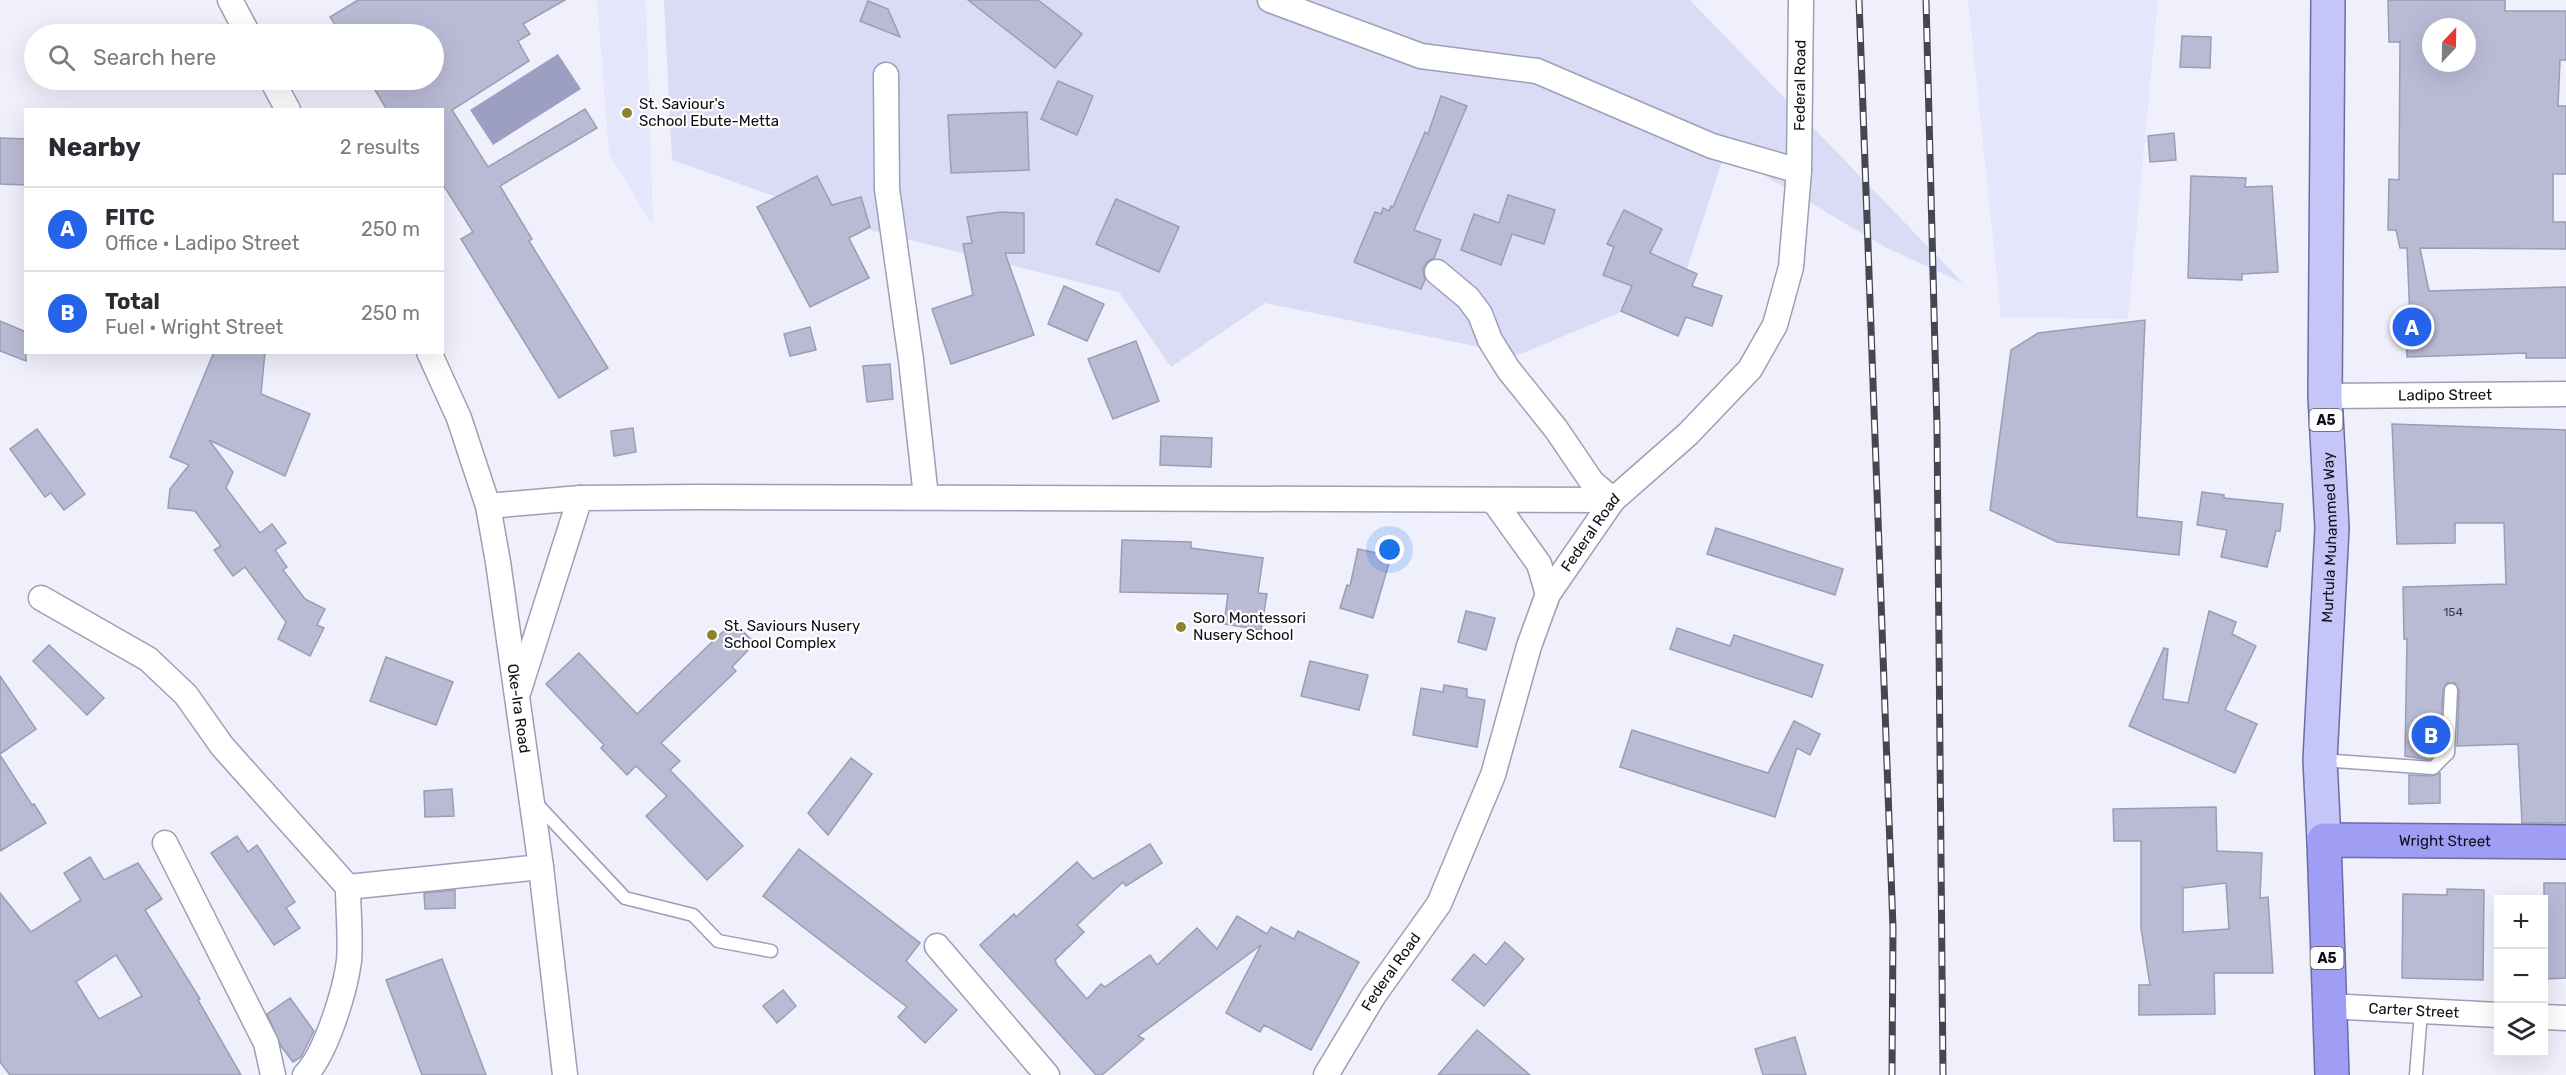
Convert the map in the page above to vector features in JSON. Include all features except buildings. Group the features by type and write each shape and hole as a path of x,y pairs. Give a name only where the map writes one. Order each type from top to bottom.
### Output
{"highway":[{"name":"Wright Street","path":"2324,840 2566,842"},
{"name":"Murtula Muhammed Way","path":"2324,840 2332,1075"}],"main road":[{"name":"Murtula Muhammed Way","path":"2324,840 2320,760 2331,528 2325,396 2328,0"}],"street":[{"path":"230,0 243,24"},
{"path":"1270,0 1421,56 1537,71 1712,146 1799,171"},
{"name":"Federal Road","path":"1326,1075 1374,995 1439,904 1493,775 1529,646 1548,594 1613,501 1688,434 1750,369 1775,325 1791,267 1799,171 1801,0"},
{"path":"886,75 887,189 911,360 926,497"},
{"path":"277,90 287,108"},
{"path":"1437,272 1468,298 1480,314 1490,340 1508,369 1556,429 1592,482 1613,501"},
{"name":"Oke-Ira Road","path":"430,354 459,418 488,506 518,695 565,1075"},
{"name":"Ladipo Street","path":"2325,396 2566,394"},
{"path":"488,506 580,498 699,497 1613,501"},
{"path":"518,695 580,498"},
{"path":"1493,500 1539,564 1548,594"},
{"path":"41,598 148,659 186,695 222,746 348,887 349,961 332,1026 316,1064 305,1075"},
{"path":"165,843 267,1043 273,1075"},
{"path":"348,887 541,867"},
{"path":"937,946 1047,1075"},
{"name":"Carter Street","path":"2328,1006 2494,1015"},
{"path":"2548,1017 2566,1018"}],"lane":[{"path":"2320,760 2433,768 2448,753 2451,690"},
{"path":"532,799 625,898 693,915 718,941 771,951"},
{"path":"2416,1075 2421,1012"}],"shaded area":[{"name":"St. Saviour's School Ebute-Metta","path":"597,0 646,0 653,226 609,153"},
{"path":"664,0 1690,0 1963,283 1885,247 1725,152 1681,287 1518,355 1265,303 1171,367 1119,292 870,230 672,160"},
{"path":"1968,0 2158,0 2128,319 2001,317"},
{"path":"558,54 581,89 493,145 470,110"}],"railway":[{"path":"1859,0 1893,928 1892,1075"},
{"path":"1926,0 1937,427 1943,1075"}],"place":[{"name":"St. Saviour's School Ebute-Metta","path":"627,113"},
{"name":"FITC","path":"2412,327"},
{"name":"Soro Montessori Nusery School","path":"1181,627"},
{"name":"St. Saviours Nusery School Complex","path":"712,635"},
{"name":"Total","path":"2431,735"}]}
